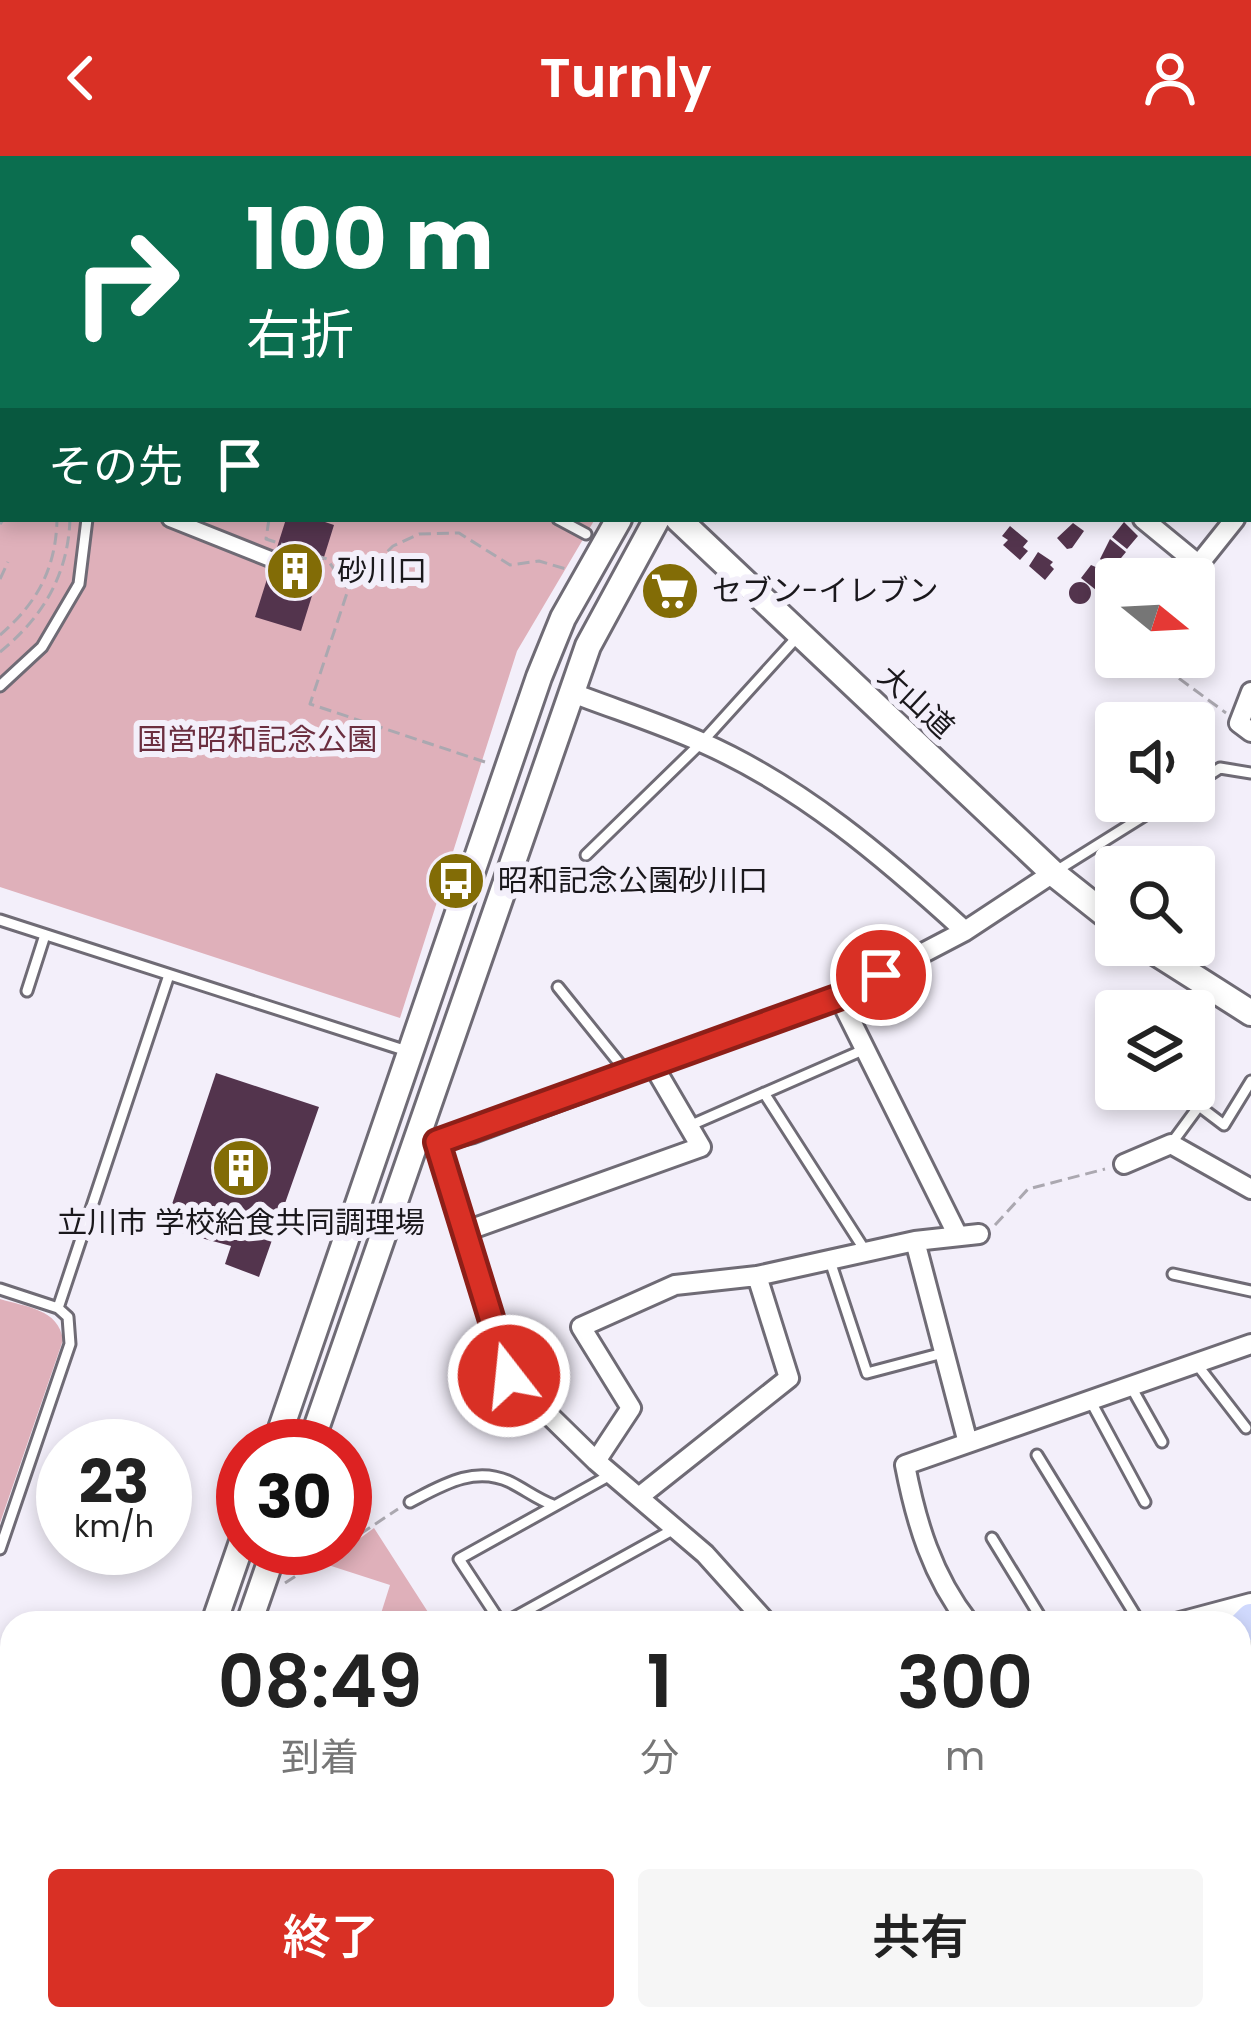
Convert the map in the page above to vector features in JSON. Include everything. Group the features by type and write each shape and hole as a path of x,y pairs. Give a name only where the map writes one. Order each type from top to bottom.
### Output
{"street":[{"path":"178,522 293,568"},
{"path":"284,1419 562,617 617,522"},
{"path":"320,1419 426,1139 460,1011 570,692 588,646 655,522"},
{"name":"大山道","path":"681,522 1053,873 1095,906"},
{"path":"1146,522 1180,558"},
{"path":"1204,558 1232,522"},
{"path":"570,692 702,742 761,773 878,851 964,931"},
{"path":"1245,728 1251,692"},
{"path":"426,1139 628,1074 839,997 964,931 1053,873"},
{"path":"1177,966 1251,1013"},
{"path":"839,997 958,1236"},
{"path":"430,1000 460,1011"},
{"path":"466,1231 701,1147 653,1065"},
{"path":"426,1139 466,1231 509,1376 705,1554 756,1611"},
{"path":"1124,1164 1171,1144 1251,1189"},
{"path":"604,1467 631,1408 581,1327 675,1285 757,1276 915,1240 980,1234"},
{"path":"915,1240 968,1443"},
{"path":"639,1497 789,1378 757,1276"},
{"path":"960,1611 916,1523 905,1465 1251,1343"},
{"path":"218,1611 231,1575"},
{"path":"253,1611 266,1575"},
{"path":"1221,1611 1251,1603"}],"lane":[{"path":"0,686 42,647 79,584 87,522"},
{"path":"564,522 586,534"},
{"path":"586,855 702,742 800,634"},
{"path":"1215,772 1251,773"},
{"path":"1053,873 1134,822"},
{"path":"0,920 412,1052"},
{"path":"27,991 45,935"},
{"path":"58,1308 169,975"},
{"path":"558,987 628,1074"},
{"path":"689,1126 863,1050"},
{"path":"1171,1144 1199,1106 1224,1125 1251,1082"},
{"path":"764,1093 866,1252"},
{"path":"830,1261 867,1373 943,1352"},
{"path":"1173,1274 1251,1291"},
{"path":"0,1289 58,1308 68,1317 70,1344 0,1549"},
{"path":"1195,1362 1246,1428"},
{"path":"1130,1385 1162,1442"},
{"path":"1090,1400 1145,1502"},
{"path":"1037,1455 1133,1611"},
{"path":"494,1611 459,1559 554,1505 604,1467"},
{"path":"410,1502 461,1476 508,1480 531,1497 554,1505"},
{"path":"0,1495 16,1500"},
{"path":"524,1611 676,1528"},
{"path":"992,1538 1037,1611"}],"path":[{"path":"0,635 46,582 57,522"},
{"path":"0,652 29,628 55,589 69,547 70,522"},
{"path":"269,522 266,539 327,559 348,590"},
{"path":"508,770 310,704 348,590 393,546 418,533 459,533 510,565 539,561 584,576"},
{"path":"0,579 8,562"},
{"path":"1178,678 1245,728"},
{"path":"980,1234 996,1224 1028,1189 1124,1164"},
{"path":"372,1527 410,1502"},
{"path":"276,1589 297,1575"}],"green space":[{"name":"国営昭和記念公園","path":"0,522 593,522 517,651 400,1018 0,887"},
{"path":"0,1299 48,1316 63,1340 0,1523"},
{"path":"374,1528 427,1611 382,1611 390,1585 359,1575 372,1575"}],"building":[{"name":"砂川口","path":"285,522 334,525 301,631 255,617"},
{"path":"1124,522 1138,536 1127,549 1112,537"},
{"path":"1073,523 1084,531 1067,549 1057,538"},
{"path":"1010,526 1028,541 1023,547 1028,551 1020,560 1003,545 1008,540 1002,536"},
{"path":"1110,539 1126,552 1121,558 1100,558"},
{"path":"1038,552 1053,562 1054,569 1045,580 1029,566"},
{"path":"1091,565 1095,567 1095,589 1081,578"},
{"path":"682,573 698,590 670,621 652,605"},
{"path":"1080,582 1091,593 1080,604 1069,593"},
{"name":"立川市 学校給食共同調理場","path":"216,1073 319,1107 259,1277 225,1264 231,1246 164,1228"}],"place":[{"name":"砂川口","path":"295,571"},
{"name":"セブン-イレブン","path":"670,591"},
{"name":"昭和記念公園砂川口","path":"456,881"},
{"name":"立川市 学校給食共同調理場","path":"241,1168"}],"route":[{"path":"509,1376 437,1142 839,997 881,975"}]}
